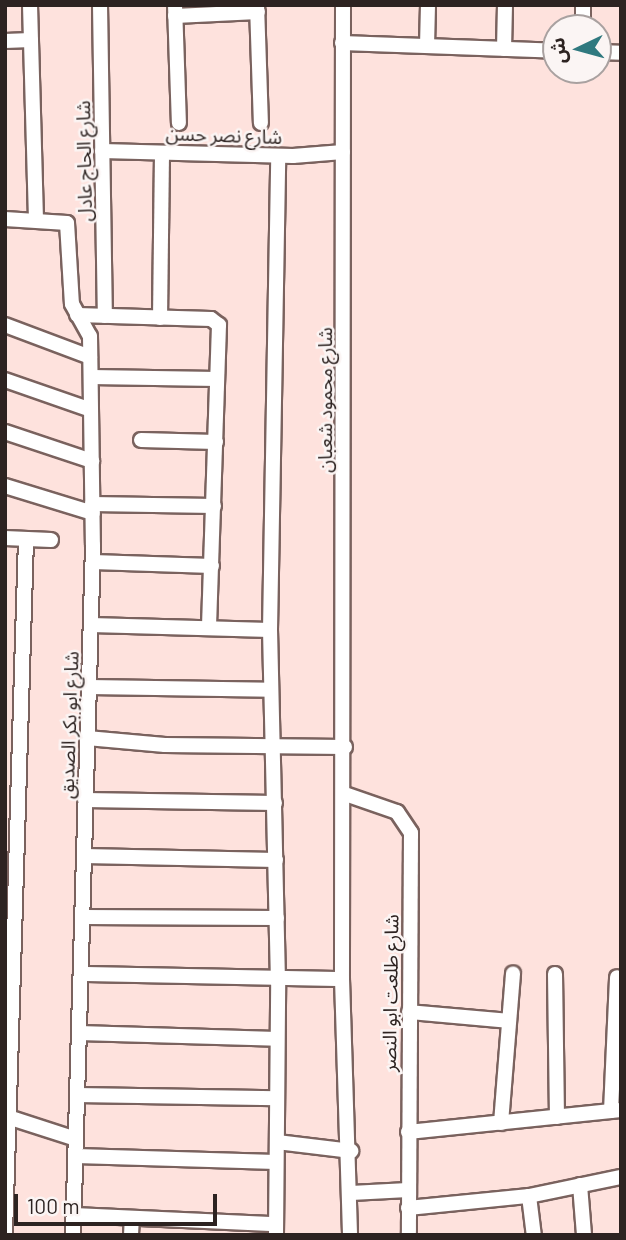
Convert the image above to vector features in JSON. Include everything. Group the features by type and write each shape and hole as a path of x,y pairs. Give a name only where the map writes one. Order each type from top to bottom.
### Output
{"street":[{"path":"5,219 36,220 30,5"},
{"name":"شارع الحاج عادل","path":"100,5 105,316"},
{"name":"شارع محمود شعبان","path":"343,5 345,794 342,979 351,1151 350,1235"},
{"path":"427,46 428,5"},
{"path":"504,49 505,5"},
{"path":"179,123 175,11 258,8 261,123"},
{"path":"5,41 31,40"},
{"path":"342,43 542,50"},
{"name":"شارع نصر حسن","path":"102,151 278,156 344,152"},
{"path":"160,318 162,153"},
{"path":"74,1215 276,1229 278,982 270,630 278,156"},
{"name":"شارع ابو بكر الصديق","path":"36,220 67,223 72,304 77,315 88,326 91,377 93,562 73,1235"},
{"path":"77,315 216,321 216,442 209,628"},
{"path":"5,325 90,357"},
{"path":"91,377 217,379"},
{"path":"5,380 91,410"},
{"path":"5,432 92,461"},
{"path":"141,440 216,442"},
{"path":"5,486 93,509 214,506"},
{"path":"5,538 51,540"},
{"path":"5,1234 26,539"},
{"path":"93,562 212,566"},
{"path":"91,625 270,630"},
{"path":"89,687 271,690"},
{"path":"88,738 165,745 345,747"},
{"name":"شارع طلعت ابو النصر","path":"345,794 397,812 411,833 409,1235"},
{"path":"86,800 275,803"},
{"path":"84,856 276,860"},
{"path":"83,917 277,918"},
{"path":"501,1122 513,973"},
{"path":"81,974 278,982 342,979"},
{"path":"555,974 557,1117"},
{"path":"408,1132 616,1111 617,977"},
{"path":"409,1012 509,1021"},
{"path":"79,1033 277,1039"},
{"path":"77,1095 277,1098"},
{"path":"8,1114 76,1139"},
{"path":"277,1143 351,1151"},
{"path":"76,1156 276,1162"},
{"path":"408,1208 529,1196 621,1177"},
{"path":"580,1185 584,1235"},
{"path":"351,1192 408,1190"},
{"path":"529,1196 534,1234"},
{"path":"131,1235 132,1218"}]}
